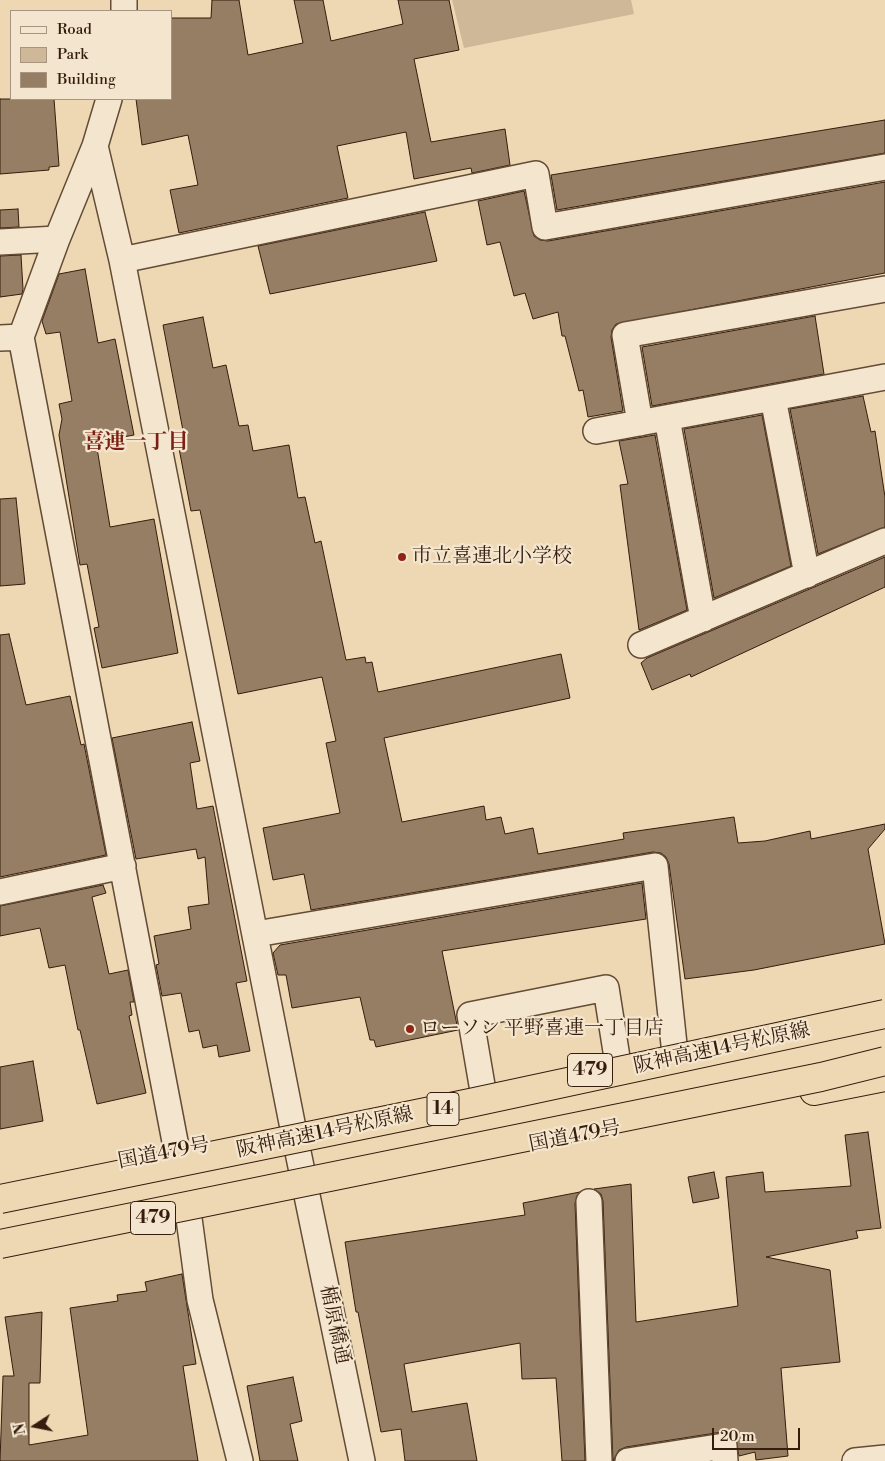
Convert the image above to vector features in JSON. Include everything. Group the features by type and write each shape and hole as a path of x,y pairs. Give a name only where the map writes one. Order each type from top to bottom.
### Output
{"highway":[{"name":"国道479号","path":"0,1185 675,1054 885,1007"},
{"name":"阪神高速14号松原線","path":"0,1199 470,1103 885,1014"},
{"name":"14","path":"0,1244 821,1077 885,1062"},
{"name":"国道479号","path":"0,1249 306,1188 885,1077"}],"street":[{"path":"109,100 95,146 57,239 11,338 123,866 177,1152"},
{"name":"楯原橋通","path":"95,146 122,260 293,1128 362,1461"},
{"path":"122,260 536,174 545,227 885,167"},
{"path":"0,242 57,239"},
{"path":"640,423 625,335 885,289"},
{"path":"596,431 885,378"},
{"path":"773,398 807,575"},
{"path":"667,418 703,619"},
{"path":"641,645 885,541"},
{"path":"0,892 123,866"},
{"path":"256,934 655,866 675,1054"},
{"path":"483,1091 470,1015 606,988 618,1064"},
{"path":"589,1202 599,1461"},
{"path":"188,1211 200,1300 240,1461"},
{"path":"628,1461 724,1446 725,1461"},
{"path":"855,1461 885,1458"}],"green space":[{"path":"452,0 631,0 634,14 464,48"}],"building":[{"path":"212,0 239,0 248,55 303,43 294,0 323,0 331,41 403,24 398,0 449,0 459,50 414,59 431,142 505,129 510,165 472,173 471,168 414,179 406,132 337,146 348,198 179,233 170,190 198,185 188,135 142,145 136,100 172,100 172,18 211,18"},
{"path":"0,99 54,100 59,166 49,167 49,170 0,174"},
{"path":"885,120 885,153 557,210 551,175"},
{"path":"885,182 885,273 616,324 612,330 611,337 623,411 588,417 583,390 579,391 565,336 562,336 558,312 533,319 525,293 514,296 500,242 487,245 478,201 524,191 534,236 540,240 548,241"},
{"path":"18,209 19,227 0,228 0,210"},
{"path":"425,212 437,261 270,294 258,246"},
{"path":"21,255 22,294 0,297 0,256"},
{"path":"85,269 98,343 115,339 134,435 96,442 110,527 154,519 178,653 102,668 94,628 99,627 87,564 80,565 59,435 62,419 59,404 72,401 60,332 46,334 42,321 59,274"},
{"path":"815,316 824,374 652,406 642,347"},
{"path":"203,317 213,368 226,365 239,426 248,425 253,451 289,445 298,498 305,497 315,543 321,541 346,660 365,657 366,663 372,662 378,692 561,654 570,698 384,738 402,822 484,806 486,820 501,817 505,834 533,828 538,854 624,839 623,833 734,817 738,843 765,841 810,831 811,839 885,824 885,829 868,849 885,944 754,970 685,979 669,864 666,857 661,853 653,852 311,910 304,874 273,880 263,828 340,813 326,743 336,741 322,677 238,694 200,510 191,511 177,438 184,436 163,325"},
{"path":"863,396 871,432 875,431 885,497 885,527 818,554 790,409"},
{"path":"762,415 791,566 714,598 684,429"},
{"path":"655,435 687,610 639,630 620,485 628,484 619,441"},
{"path":"16,498 25,584 0,586 0,499"},
{"path":"885,557 885,587 691,677 690,674 652,690 641,663 647,658"},
{"path":"9,634 26,705 70,696 81,745 84,744 106,855 0,877 0,635"},
{"path":"192,722 200,761 190,763 197,809 213,806 247,981 236,983 250,1051 219,1057 217,1045 203,1048 199,1030 189,1032 181,993 162,996 156,965 159,964 154,936 191,929 188,907 209,904 205,857 198,859 196,849 136,859 112,738"},
{"path":"642,883 646,919 442,951 458,1030 376,1047 374,1040 370,1040 360,997 292,1008 286,975 278,975 273,953 280,945"},
{"path":"103,885 106,893 92,897 109,974 128,970 134,1002 130,1002 132,1015 129,1016 146,1093 97,1104 80,1030 78,1030 65,965 49,968 40,928 0,936 0,906"},
{"path":"33,1061 43,1121 0,1129 0,1067"},
{"path":"868,1132 881,1228 856,1231 858,1238 766,1257 830,1270 840,1362 781,1368 788,1456 756,1460 755,1452 739,1456 735,1437 729,1433 722,1432 626,1447 619,1450 613,1461 603,1201 601,1194 594,1189 631,1184 636,1322 738,1306 726,1177 763,1172 765,1192 851,1186 845,1135"},
{"path":"714,1172 719,1198 693,1203 688,1177"},
{"path":"580,1192 575,1203 585,1461 562,1461 556,1378 522,1379 520,1343 404,1364 412,1412 467,1403 477,1461 405,1461 401,1429 381,1432 358,1312 356,1312 345,1242 525,1215 523,1203"},
{"path":"182,1274 196,1364 183,1366 198,1461 0,1461 3,1376 14,1376 5,1317 42,1312 40,1383 29,1383 29,1445 88,1435 70,1308 118,1301 117,1295 147,1291 145,1282"},
{"path":"293,1377 302,1421 290,1424 298,1461 260,1461 247,1386"}],"place":[{"name":"市立喜連北小学校","path":"402,557"},
{"name":"ローソン 平野喜連一丁目店","path":"410,1029"}],"district":[{"name":"喜連一丁目","path":"136,443"}]}
